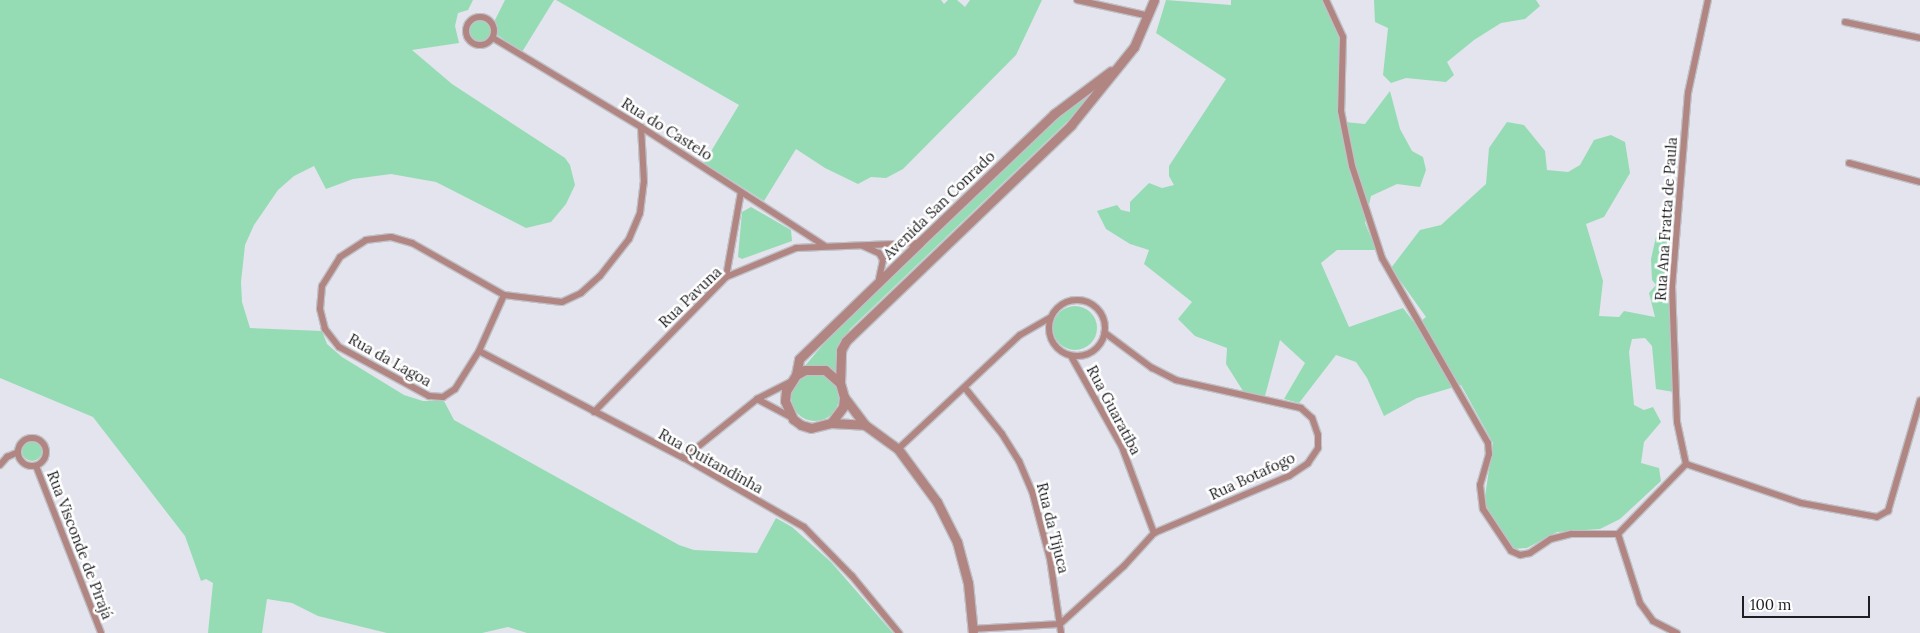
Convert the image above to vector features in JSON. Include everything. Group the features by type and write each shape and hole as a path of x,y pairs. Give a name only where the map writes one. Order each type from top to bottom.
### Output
{"street":[{"path":"1077,0 1149,16"},
{"name":"Avenida San Conrado","path":"840,383 841,350 846,341 1070,125 1134,46 1149,16 1154,0"},
{"path":"1326,0 1343,37 1341,111 1352,166 1382,258 1488,443 1489,454 1480,485 1483,509 1511,551 1520,554 1530,552 1551,539 1571,534 1618,534 1686,464 1801,504 1866,518 1877,517 1888,511 1920,401"},
{"name":"Rua Ana Fratta de Paula","path":"1686,464 1677,422 1672,287 1688,93 1708,0"},
{"path":"478,16 489,19 495,28 493,38 485,45 474,44 467,36 469,21 478,16"},
{"path":"1845,22 1920,38"},
{"name":"Rua do Castelo","path":"493,38 641,127 825,246"},
{"name":"Avenida San Conrado","path":"796,375 800,358 877,283 1054,114 1116,68"},
{"name":"Rua da Lagoa","path":"504,295 479,351 455,389 442,397 429,396 338,347 325,329 320,309 322,286 340,257 366,240 391,237 412,243 504,295 562,302 581,293 600,276 629,239 640,213 644,182 641,127"},
{"path":"1849,163 1920,182"},
{"path":"726,276 741,192"},
{"name":"Rua Pavuna","path":"594,412 726,276 796,248 919,243"},
{"path":"862,245 879,253 884,260 884,268 877,283"},
{"path":"898,449 1020,335 1050,318 1062,304 1080,299 1096,307 1102,315 1105,333 1100,345 1090,353 1071,356 1062,352 1050,337 1050,318"},
{"name":"Rua Botafogo","path":"1060,624 1124,566 1154,533 1289,476 1308,463 1318,448 1318,435 1312,418 1301,408 1176,380 1152,368 1105,333"},
{"name":"Rua Quitandinha","path":"479,351 684,458 804,528 852,576 899,633"},
{"name":"Rua Guaratiba","path":"1071,356 1122,447 1154,533"},
{"path":"684,458 756,399 790,382 796,375 805,370 825,370 840,383 844,397 865,425 898,449 937,502 957,542 968,583 972,631 1060,624"},
{"path":"790,382 785,401 793,419"},
{"name":"Rua da Tijuca","path":"965,388 1002,434 1020,461 1032,491 1050,560 1061,633"},
{"path":"831,424 843,407 844,397"},
{"path":"756,399 811,428 831,424 865,425"},
{"name":"Rua Visconde de Pirajá","path":"0,465 18,452 22,442 28,438 38,438 45,444 46,455 36,466"},
{"name":"Rua Visconde de Pirajá","path":"18,452 25,464 36,466"},
{"name":"Rua Visconde de Pirajá","path":"36,466 101,633"},
{"path":"1618,534 1640,602 1653,621 1677,633"}],"green space":[{"path":"0,0 473,0 468,10 458,13 455,26 459,43 412,50 452,84 565,158 570,165 575,185 566,204 551,222 526,228 436,182 391,174 353,179 326,189 314,166 294,176 278,190 254,225 245,245 241,282 242,302 250,328 322,331 327,344 342,357 404,395 423,401 444,401 454,420 679,545 694,550 757,553 776,518 792,527 831,562 893,633 527,633 508,627 482,633 387,633 318,616 292,603 267,599 262,633 208,633 213,583 206,579 201,581 185,536 93,417 0,378"},
{"path":"505,0 554,0 522,52 496,34 495,20"},
{"path":"556,0 941,0 944,4 948,0 957,0 965,7 970,0 1042,0 1016,55 903,169 886,178 871,177 858,184 825,168 796,149 764,201 704,163 739,105"},
{"path":"1166,0 1231,5 1231,0 1324,0 1341,40 1345,122 1365,124 1390,91 1400,129 1412,151 1423,157 1426,170 1420,187 1397,184 1371,196 1365,223 1376,250 1337,250 1321,263 1349,327 1403,308 1416,325 1426,317 1391,268 1420,230 1441,225 1486,184 1489,148 1507,122 1524,125 1545,151 1547,170 1568,172 1580,165 1594,140 1611,135 1625,142 1630,173 1604,217 1586,224 1603,281 1599,316 1619,317 1624,311 1655,317 1649,293 1656,285 1652,280 1651,259 1656,237 1674,224 1674,392 1656,389 1652,346 1645,338 1632,339 1629,352 1634,405 1644,410 1653,407 1661,422 1644,442 1641,463 1659,468 1661,481 1620,519 1600,529 1557,532 1527,548 1514,549 1484,503 1493,443 1461,385 1417,398 1384,416 1367,378 1356,362 1336,355 1299,403 1284,399 1305,363 1280,340 1265,396 1243,391 1226,364 1227,348 1195,336 1178,319 1192,302 1144,264 1149,250 1130,244 1106,229 1097,211 1117,205 1121,210 1130,212 1130,202 1149,183 1162,188 1174,185 1169,176 1169,166 1226,79 1156,33"},
{"path":"1374,0 1536,0 1540,6 1525,19 1501,23 1474,40 1447,62 1454,75 1446,82 1406,78 1391,83 1383,75 1388,28 1375,22"},
{"path":"481,20 489,23 492,31 489,39 481,42 473,39 470,31 473,23"},
{"path":"1098,85 1097,93 850,329 837,351 839,376 834,372 804,367 832,334 1056,119"},
{"path":"751,207 791,230 792,241 742,259 738,257 742,212"},
{"path":"1071,306 1079,306 1091,312 1097,328 1091,344 1079,350 1071,350 1059,344 1053,332 1053,324 1059,312"},
{"path":"815,373 824,375 832,380 837,388 839,397 837,406 832,414 824,419 815,421 806,419 798,414 793,406 791,397 793,388 798,380 806,375"},
{"path":"28,441 36,441 42,447 42,455 36,461 28,461 22,455 22,447"}]}
